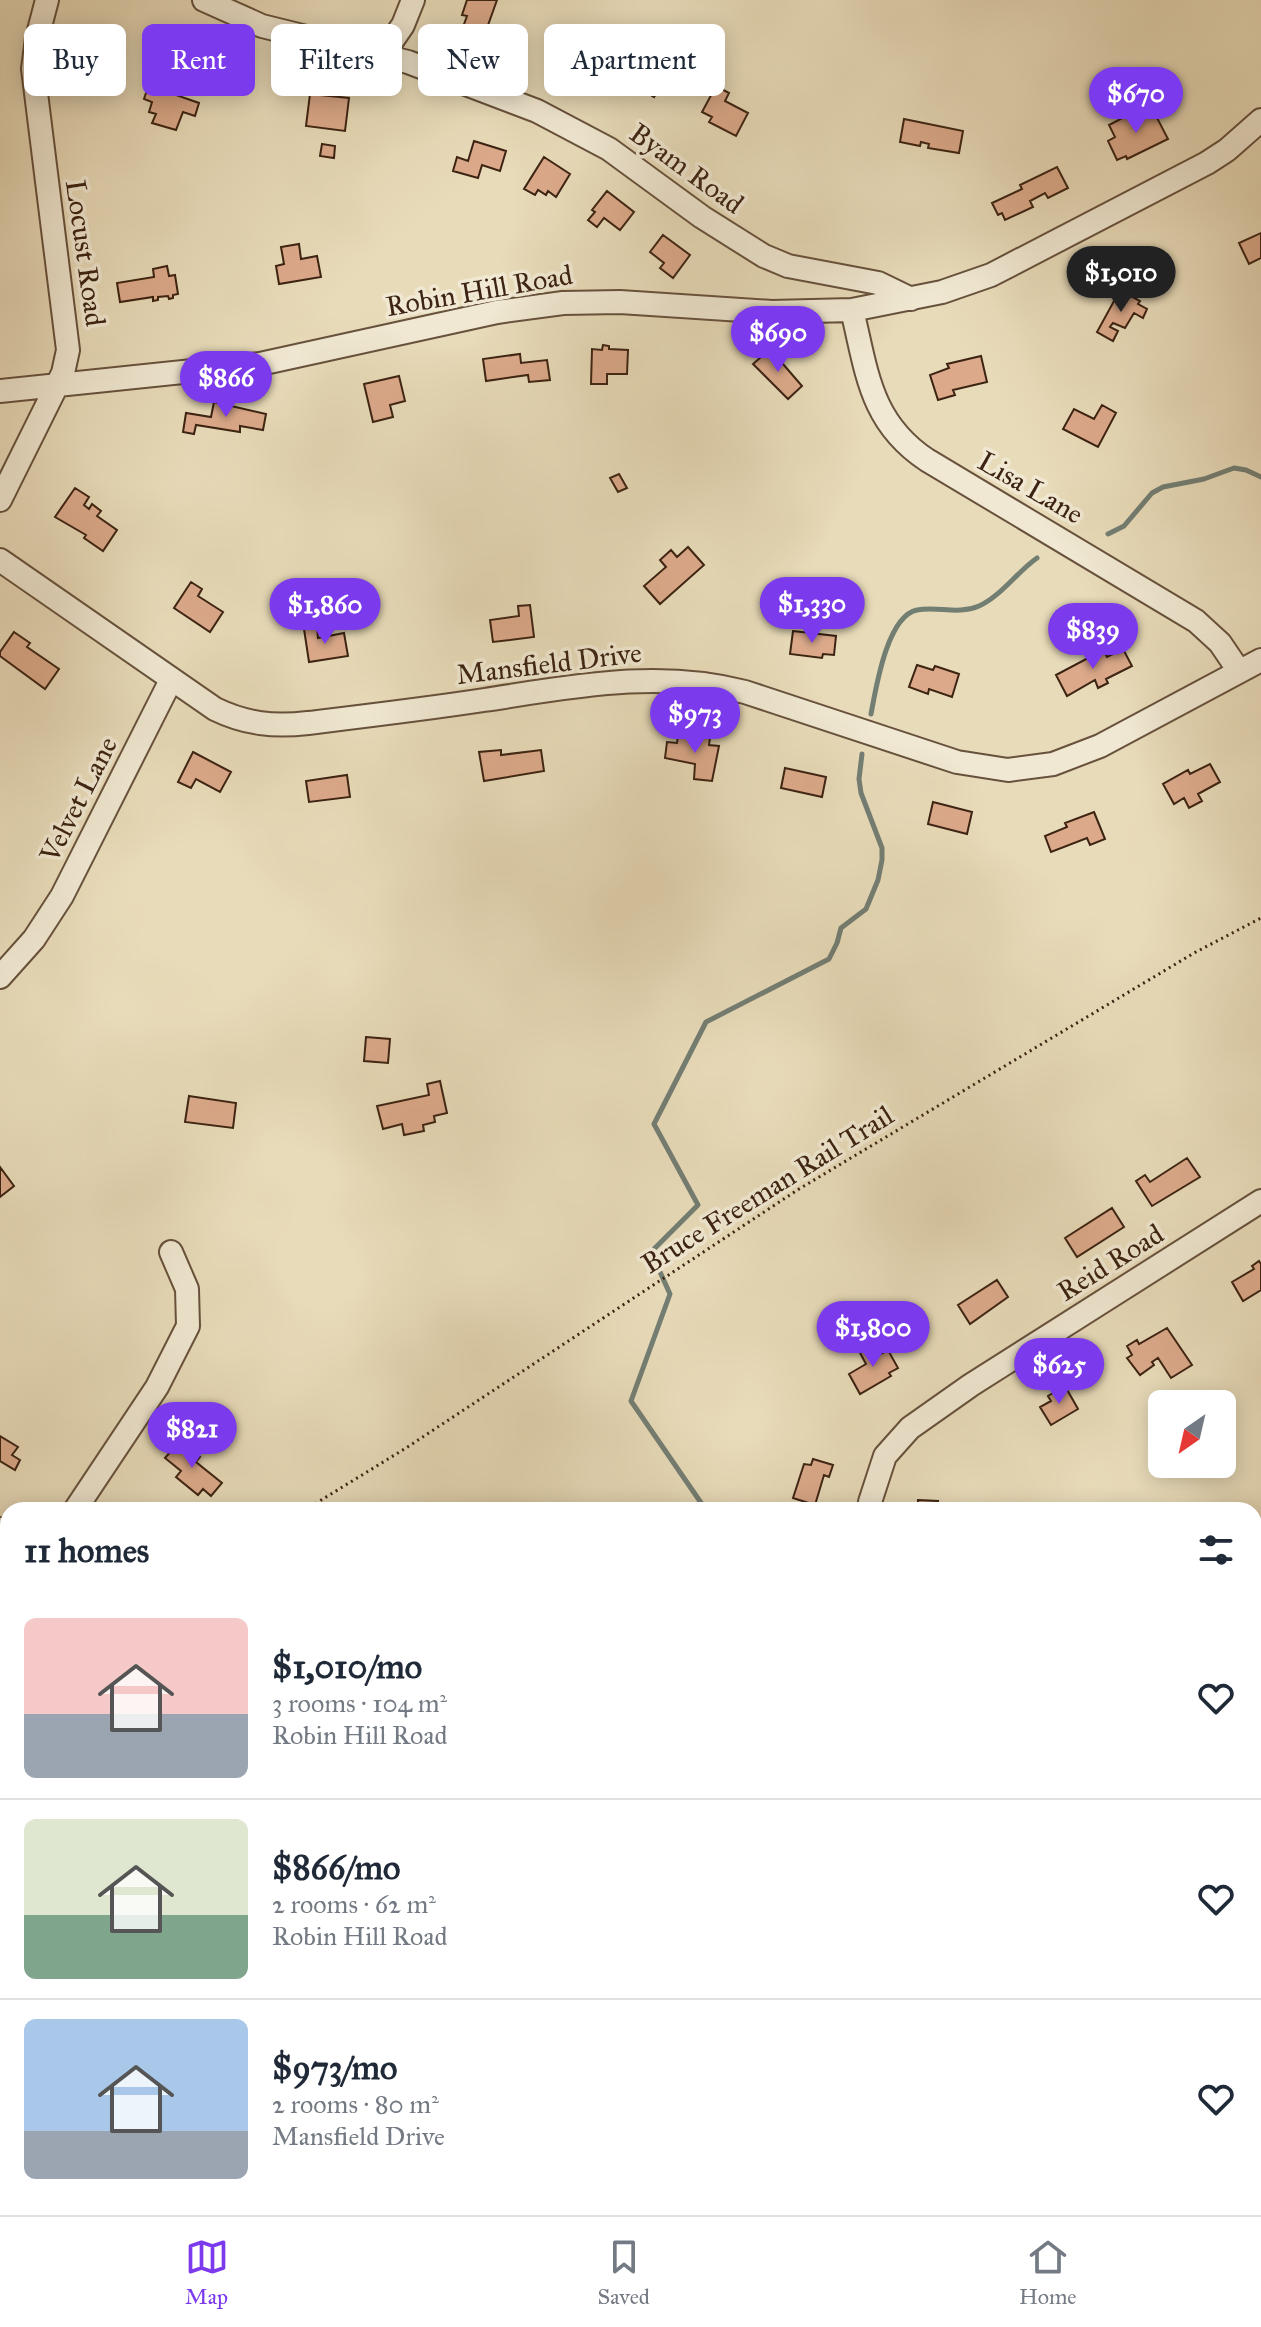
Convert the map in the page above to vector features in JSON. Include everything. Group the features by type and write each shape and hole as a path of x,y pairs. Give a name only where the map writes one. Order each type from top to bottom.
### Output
{"street":[{"name":"Locust Road","path":"0,500 67,362 68,335 33,69 47,0"},
{"name":"Byam Road","path":"204,0 271,28"},
{"path":"402,26 413,0"},
{"name":"Byam Road","path":"402,61 500,96 587,135 632,164 722,231 764,256 800,268 878,283 911,299"},
{"name":"Robin Hill Road","path":"0,391 260,364 497,312 563,303 620,302 772,312 852,310 911,299 967,284 1014,265 1207,163 1261,120"},
{"name":"Lisa Lane","path":"852,310 876,400 896,436 927,460 1196,621 1220,643 1239,671"},
{"name":"Mansfield Drive","path":"0,560 171,680 231,717 270,725 323,722 608,682 665,680 718,685 788,705 957,762 1008,770 1053,764 1088,751 1261,660"},
{"name":"Velvet Lane","path":"0,977 34,939 62,896 171,680"},
{"name":"Reid Road","path":"870,1502 885,1456 910,1428 971,1385 1261,1201"},
{"path":"80,1502 157,1387 188,1326 187,1289 171,1252"}],"path":[{"name":"Bruce Freeman Rail Trail","path":"318,1502 406,1448 799,1189 1194,953 1261,918"}],"building":[{"path":"467,0 497,0 488,24 464,24 467,16 462,15"},
{"path":"725,91 729,93 725,101 748,113 736,136 709,122 712,117 702,112 711,96 725,96"},
{"path":"145,96 179,96 199,103 195,116 183,112 176,130 152,123 156,114 149,112 152,102 144,99"},
{"path":"310,96 349,98 345,131 306,126"},
{"path":"1134,112 1139,120 1154,112 1168,139 1127,159 1126,156 1117,160 1108,141 1115,137 1109,125"},
{"path":"904,119 963,131 959,153 928,148 929,144 921,142 920,146 900,142"},
{"path":"474,141 506,151 500,171 482,165 478,178 453,171 457,157 468,161"},
{"path":"322,144 335,146 334,158 320,156"},
{"path":"544,157 570,174 556,197 548,191 546,195 538,190 535,195 524,189"},
{"path":"1057,167 1068,188 1048,198 1045,193 1030,201 1033,207 1005,220 1002,213 998,215 992,203"},
{"path":"607,191 634,212 620,230 604,218 597,227 588,220"},
{"path":"1261,233 1261,258 1249,264 1239,243"},
{"path":"663,235 690,255 673,278 660,268 664,263 650,252"},
{"path":"299,244 301,259 317,256 321,277 279,284 276,266 284,264 281,247"},
{"path":"167,266 169,276 175,275 178,294 173,298 158,297 153,301 153,297 120,302 117,283 154,277 153,269"},
{"path":"1120,290 1140,301 1138,304 1147,309 1143,318 1134,313 1125,328 1113,323 1110,327 1118,331 1113,341 1097,332"},
{"path":"603,345 609,346 609,349 628,350 627,374 607,374 607,384 591,384 592,349 602,350"},
{"path":"770,349 802,386 788,399 753,364"},
{"path":"520,354 521,363 547,360 550,380 529,382 528,375 486,381 483,359"},
{"path":"981,356 987,382 953,390 955,395 938,400 930,375 949,368 947,364"},
{"path":"399,376 405,401 390,405 393,417 373,422 364,384"},
{"path":"214,402 266,414 263,430 240,426 240,432 196,425 194,434 183,432 186,413 211,417"},
{"path":"1102,405 1116,413 1098,447 1063,429 1074,409 1094,419"},
{"path":"619,474 627,488 618,492 610,478"},
{"path":"75,488 89,497 84,505 89,509 92,504 101,511 97,516 117,530 103,551 84,538 86,535 55,517"},
{"path":"688,547 704,565 660,604 644,586 666,567 660,560 671,550 677,557"},
{"path":"191,582 202,589 198,596 223,612 210,632 174,608"},
{"path":"530,605 534,637 493,642 490,620 519,616 518,606"},
{"path":"317,627 318,638 344,633 348,656 309,662 304,629"},
{"path":"793,631 836,636 834,655 823,654 822,658 790,654"},
{"path":"14,632 30,643 27,647 59,669 45,689 0,656"},
{"path":"1123,649 1132,666 1106,679 1108,683 1098,688 1095,680 1067,696 1056,675 1103,650 1107,657"},
{"path":"917,665 933,670 935,666 959,674 952,697 929,689 928,694 909,687"},
{"path":"678,735 710,738 709,745 719,746 712,781 694,779 695,764 665,758 667,742 677,743"},
{"path":"501,750 501,755 541,750 544,771 484,781 479,752"},
{"path":"193,752 231,772 220,792 196,779 191,788 178,782"},
{"path":"1210,764 1220,782 1198,794 1202,801 1189,808 1184,798 1174,804 1163,784 1188,770 1190,774"},
{"path":"785,768 826,777 822,797 781,788"},
{"path":"347,775 350,797 309,802 306,781"},
{"path":"933,802 972,812 967,834 928,824"},
{"path":"1094,812 1105,839 1090,845 1087,838 1051,852 1045,836 1067,827 1065,823"},
{"path":"366,1037 390,1039 388,1063 364,1061"},
{"path":"440,1081 447,1113 434,1116 435,1122 423,1125 424,1131 404,1135 402,1124 383,1129 377,1106 429,1095 427,1084"},
{"path":"189,1096 236,1103 233,1128 185,1122"},
{"path":"1187,1158 1200,1177 1152,1206 1136,1181 1145,1175 1150,1182"},
{"path":"0,1167 14,1186 0,1197"},
{"path":"1112,1208 1124,1227 1077,1257 1065,1238"},
{"path":"1259,1261 1261,1290 1243,1301 1232,1282 1254,1269 1252,1266"},
{"path":"997,1280 1008,1297 970,1324 958,1305"},
{"path":"1167,1328 1192,1365 1171,1378 1158,1358 1140,1375 1127,1358 1132,1355 1127,1346 1137,1340 1139,1344"},
{"path":"871,1345 877,1356 888,1350 898,1368 889,1373 891,1376 860,1394 849,1374 866,1364 859,1351"},
{"path":"1065,1386 1078,1409 1051,1425 1040,1407 1051,1401 1048,1396"},
{"path":"0,1436 18,1447 12,1455 20,1460 15,1470 0,1461"},
{"path":"180,1441 200,1457 196,1462 222,1483 211,1496 203,1489 198,1495 176,1477 181,1471 165,1458"},
{"path":"813,1459 833,1465 829,1477 824,1475 816,1502 793,1498 804,1464 811,1465"}],"waterway":[{"path":"1108,534 1124,526 1152,493 1163,487 1204,479 1234,468 1261,477"},
{"path":"871,714 885,654 898,625 907,615 917,610 963,610 979,606 995,596 1037,558"},
{"path":"700,1502 631,1401 670,1294 651,1252 698,1205 654,1124 706,1022 829,959 841,928 866,909 878,880 882,848 861,793 862,754"}]}
